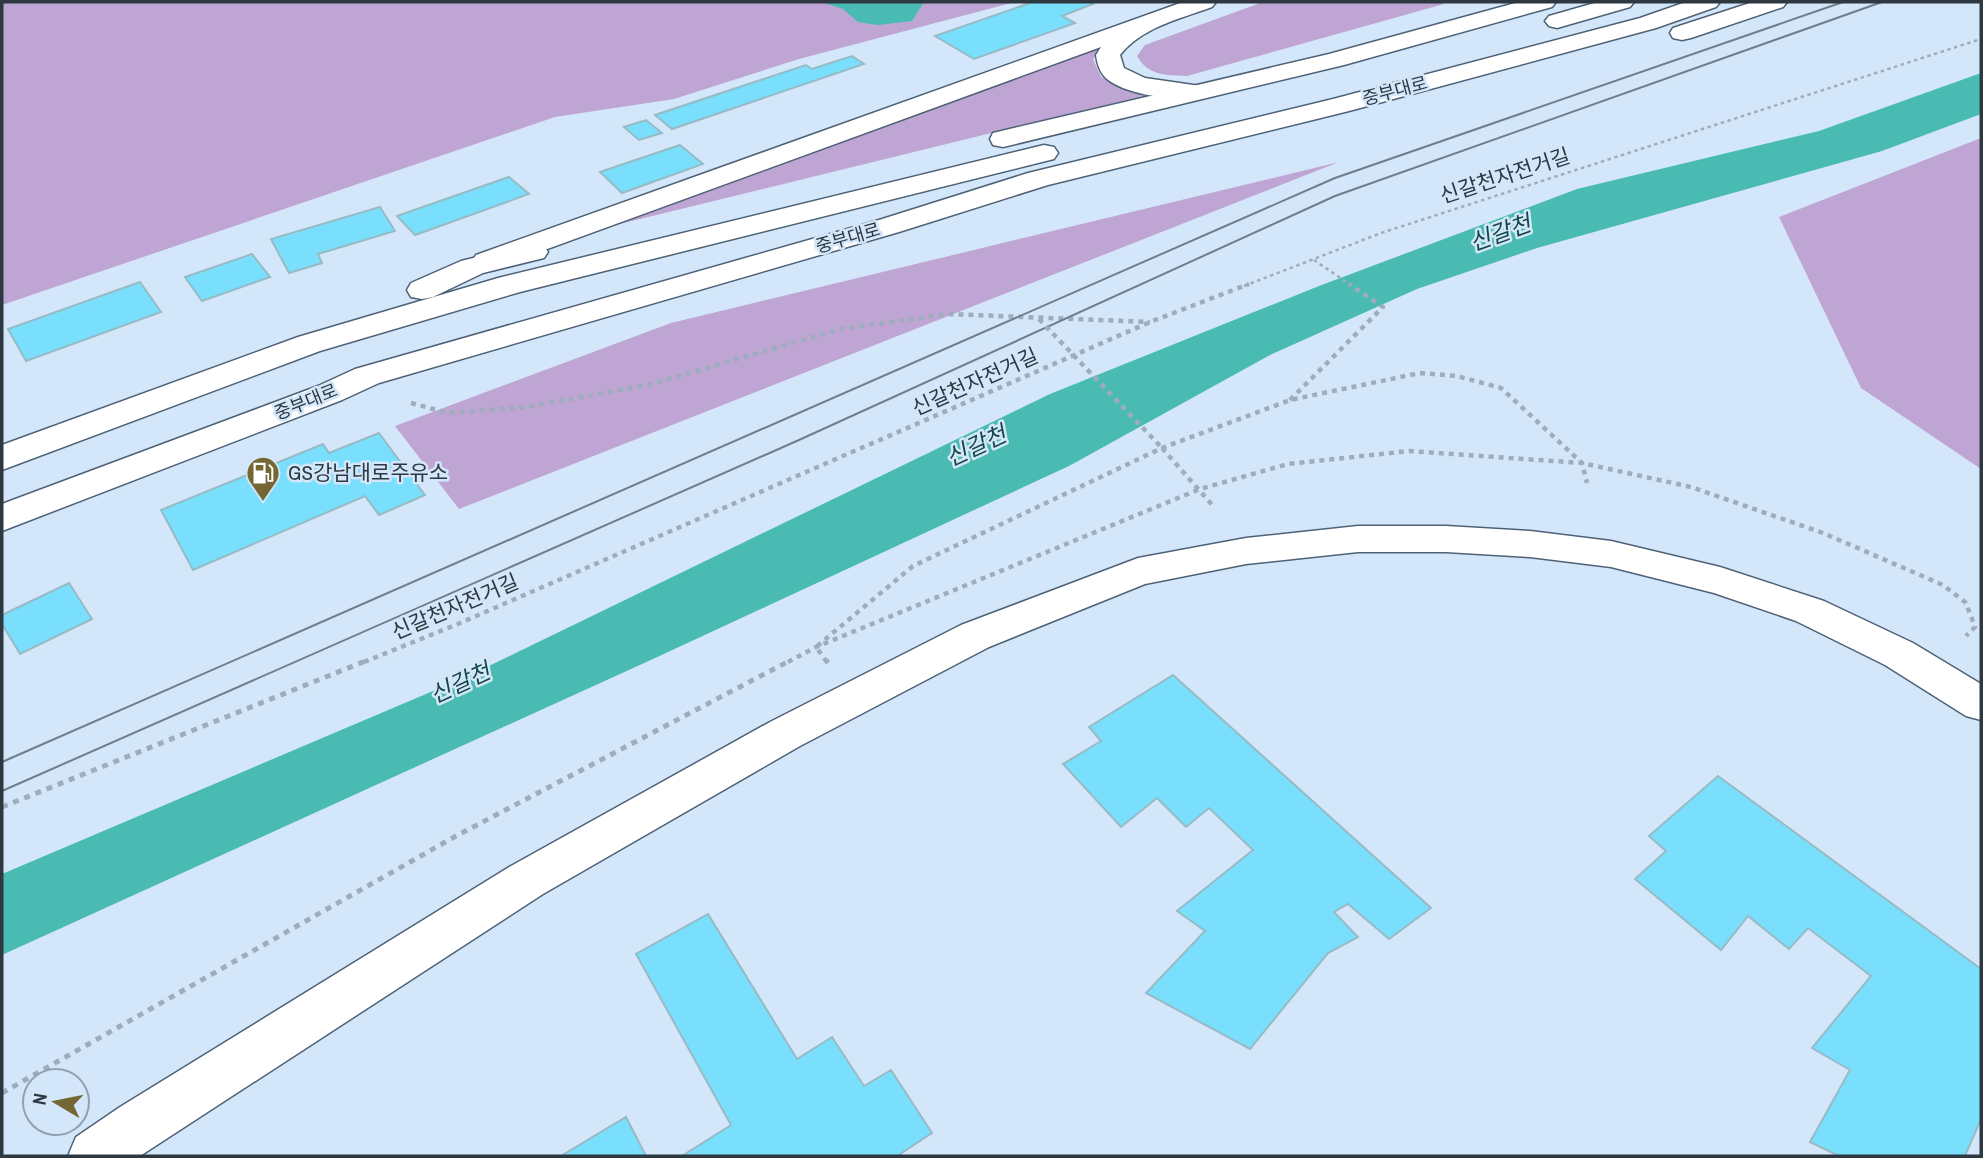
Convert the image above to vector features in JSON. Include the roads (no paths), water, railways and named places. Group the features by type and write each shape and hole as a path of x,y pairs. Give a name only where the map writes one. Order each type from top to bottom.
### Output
{"main road":[{"path":"309,344 472,267 1204,2"},
{"path":"472,267 1335,60 1544,2"},
{"name":"중부대로","path":"2,458 309,344 509,285 1336,82 1622,2"},
{"name":"중부대로","path":"2,518 330,393 367,376 889,226 1038,179 1340,106 1647,23 1709,2"},
{"path":"1243,155 1707,26 1774,2"},
{"path":"1148,22 1119,41 1108,55 1113,71 1126,80 1152,87 1198,92"},
{"path":"889,226 1043,204"},
{"path":"95,1156 150,1118 527,880 785,734 975,636 1138,572 1246,551 1358,539 1446,539 1530,544 1611,554 1720,580 1810,611 1899,654 1981,704"}],"water":[{"path":"821,2 924,2 912,21 878,25 858,22 843,9"},
{"name":"신갈천","path":"1981,73 1981,114 1882,151 1537,248 1417,289 1270,355 1069,466 653,659 2,955 2,874 466,677 1050,394 1319,286 1577,189 1819,131"}],"tram line":[{"path":"2,762 1335,178 1843,2"},
{"path":"2,791 799,440 1335,196 1882,2"}],"place":[{"name":"GS강남대로주유소","path":"263,503"}]}
